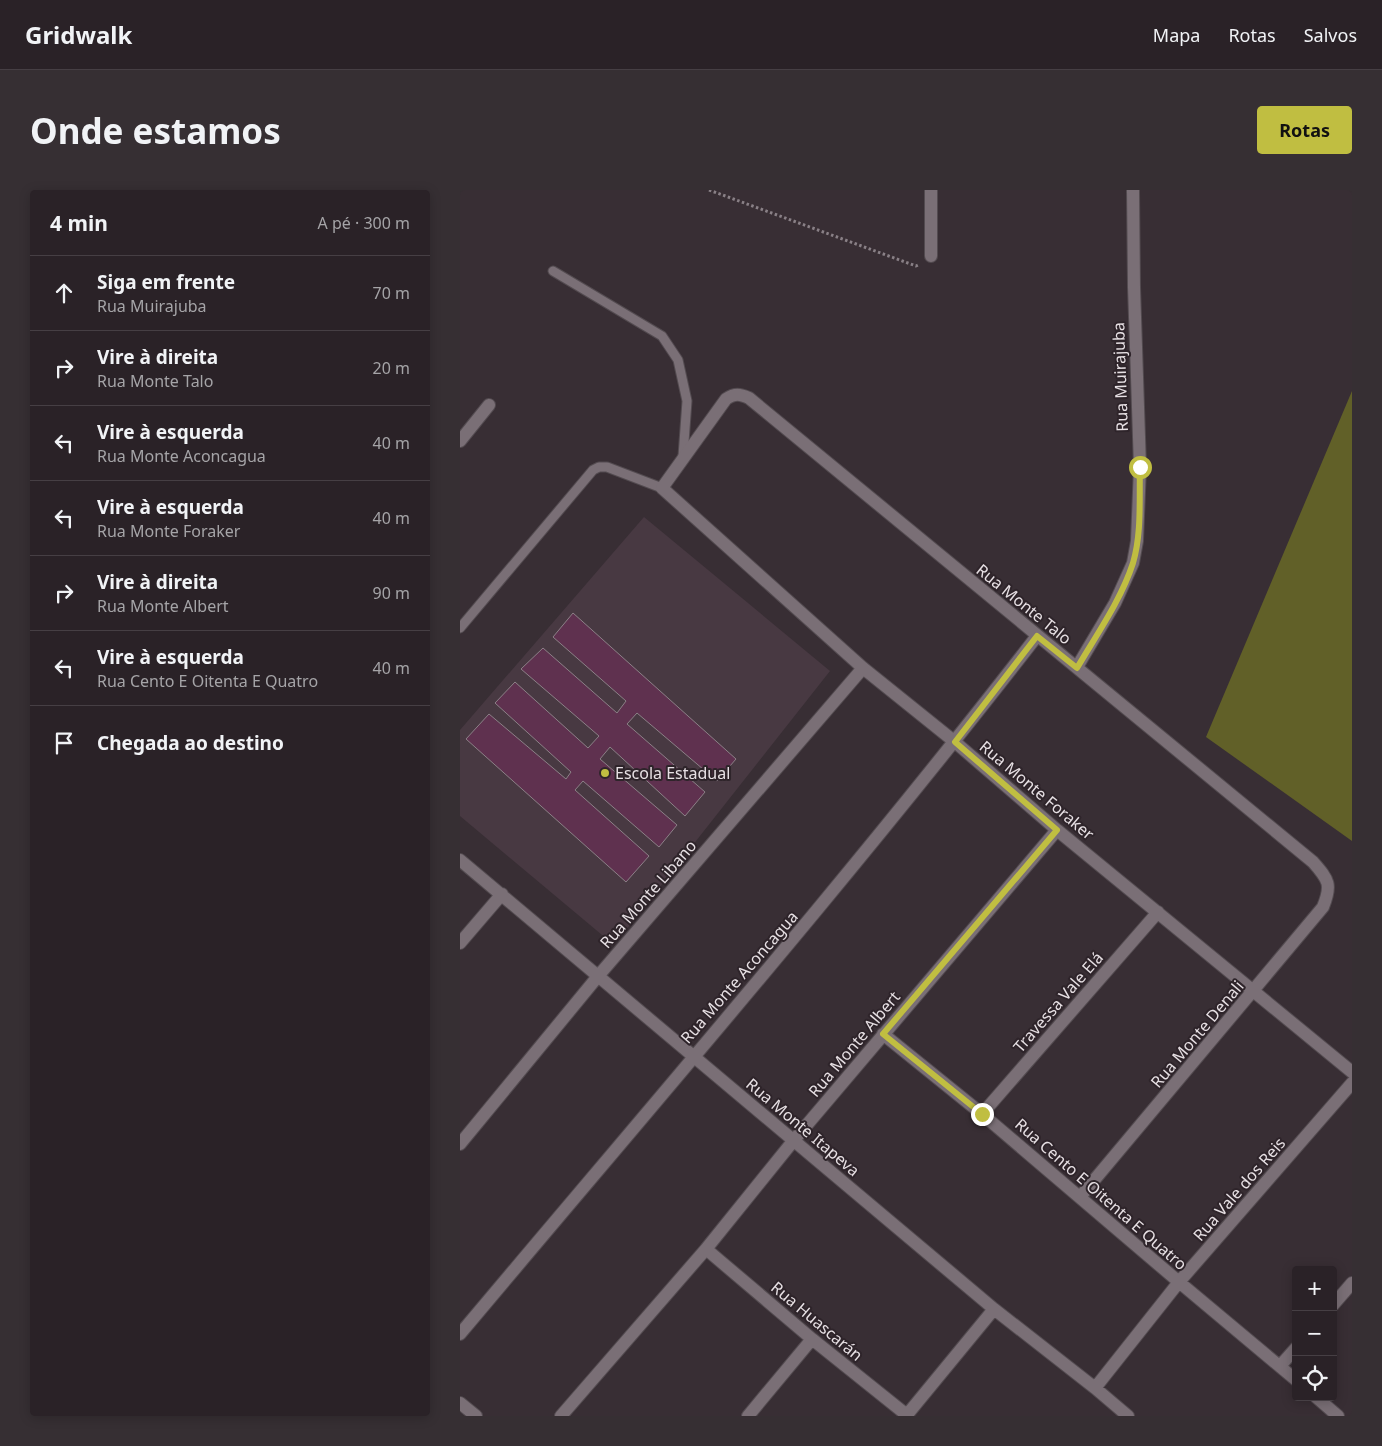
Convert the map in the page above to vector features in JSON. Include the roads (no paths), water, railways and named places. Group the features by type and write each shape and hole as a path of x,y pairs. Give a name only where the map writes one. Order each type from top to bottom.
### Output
{"street":[{"path":"931,190 931,256"},
{"name":"Rua Muirajuba","path":"1077,668 1115,603 1132,563 1137,541 1140,467 1133,190"},
{"name":"Rua Monte Talo","path":"683,456 726,399 736,394 749,398 1313,862 1323,872 1329,886"},
{"path":"460,441 489,405"},
{"path":"662,488 683,456"},
{"name":"Rua Monte Foraker","path":"662,488 863,668 955,742 1057,830 1352,1072"},
{"name":"Rua Monte Aconcagua","path":"460,1334 692,1057 805,926 955,742 1037,636"},
{"name":"Rua Monte Libano","path":"460,1144 599,975 863,668"},
{"name":"Rua Monte Albert","path":"562,1416 706,1249 794,1140 1057,830"},
{"name":"Rua Monte Itapeva","path":"460,860 994,1309 1128,1416"},
{"name":"Rua Monte Denali","path":"1080,1197 1323,907 1328,896 1329,886"},
{"path":"460,943 502,894"},
{"name":"Travessa Vale Elá","path":"982,1114 1158,912"},
{"name":"Rua Cento E Oitenta E Quatro","path":"883,1034 982,1114 1292,1376"},
{"name":"Rua Vale dos Reis","path":"1095,1388 1179,1282 1352,1083"},
{"name":"Rua Huascarán","path":"706,1249 907,1416"},
{"path":"1337,1300 1352,1283"},
{"path":"907,1416 994,1309"},
{"path":"748,1416 812,1339"},
{"path":"1280,1366 1292,1352"},
{"path":"1321,1401 1338,1416"},
{"path":"460,1403 476,1416"}],"lane":[{"path":"553,271 662,336 678,360 687,401 683,456"},
{"path":"460,628 593,470 599,467 607,467 662,488"}],"place":[{"name":"Escola Estadual","path":"605,773"}]}
